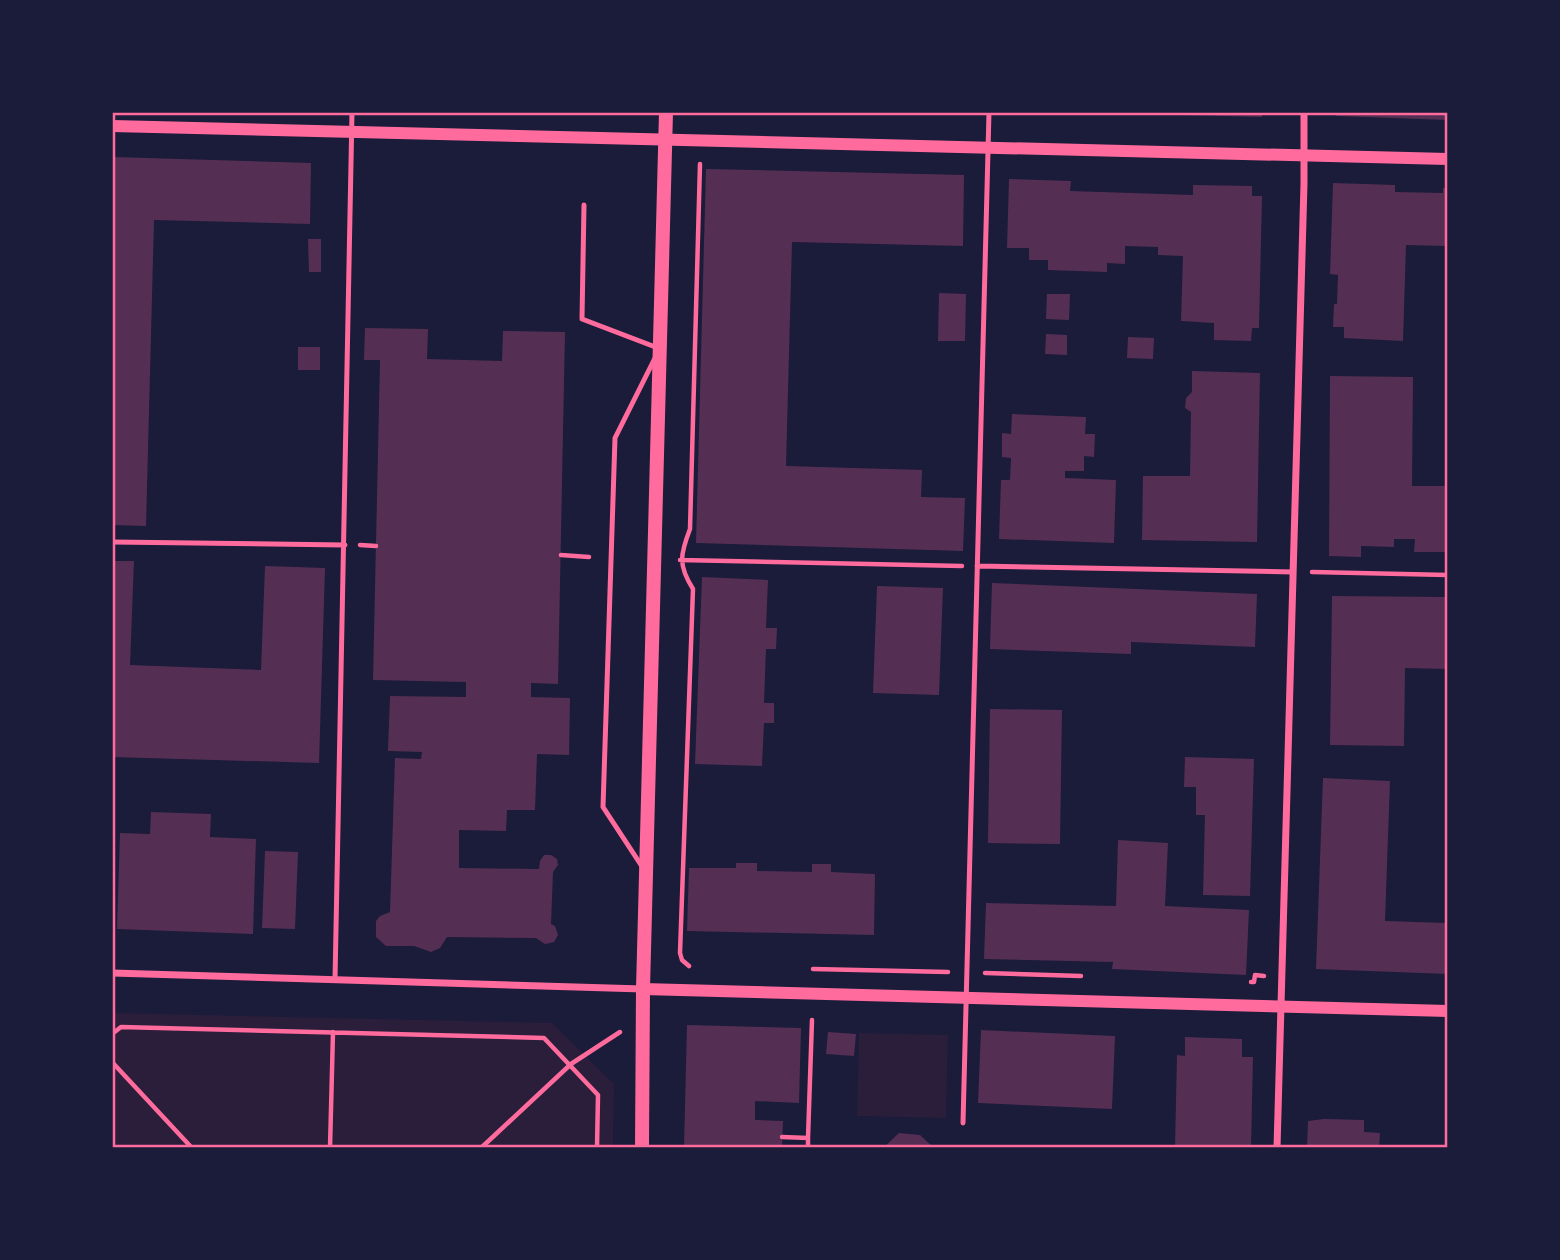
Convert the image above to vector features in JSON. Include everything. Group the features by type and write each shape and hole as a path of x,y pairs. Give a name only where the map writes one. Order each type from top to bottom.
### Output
{"main road":[{"path":"642,1148 643,989 666,112"}],"street":[{"path":"1277,1148 1304,112"},
{"path":"112,126 1448,159"},
{"path":"112,973 1448,1011"}],"lane":[{"path":"335,980 352,112"},
{"path":"963,1123 989,112"},
{"path":"584,205 582,319 659,348 615,438 603,807 646,873"},
{"path":"112,542 345,545"},
{"path":"977,566 1293,572"}],"path":[{"path":"700,164 690,529 680,560 693,589 680,953 687,966 700,966"},
{"path":"364,545 376,546"},
{"path":"561,555 589,556"},
{"path":"680,560 977,566"},
{"path":"1293,572 1448,575"},
{"path":"807,969 1088,976"},
{"path":"1250,982 1254,982 1255,975"},
{"path":"808,1148 812,1020"},
{"path":"112,1034 121,1027 544,1038 598,1095 597,1148"},
{"path":"330,1148 333,1032"},
{"path":"481,1148 571,1064 620,1032"},
{"path":"112,1062 192,1148"},
{"path":"782,1137 808,1138"}],"shaded area":[{"path":"112,1013 552,1023 614,1084 613,1148 112,1148"},
{"path":"859,1033 948,1035 946,1118 857,1116"}],"building":[{"path":"1262,112 1262,117 1144,114"},
{"path":"1336,112 1448,112 1448,120 1336,116"},
{"path":"112,157 311,163 310,224 154,220 146,526 112,525"},
{"path":"706,169 964,175 963,246 792,242 786,466 922,470 921,497 965,498 963,551 696,543"},
{"path":"1009,179 1071,181 1070,191 1193,195 1193,185 1252,186 1252,196 1262,196 1259,328 1252,328 1251,341 1214,340 1214,323 1181,321 1183,256 1158,255 1158,247 1125,246 1125,264 1107,263 1107,272 1048,270 1048,260 1029,260 1029,248 1007,248"},
{"path":"1333,183 1395,185 1395,192 1443,193 1443,188 1448,188 1448,246 1406,245 1403,341 1344,338 1344,327 1333,327 1338,275 1330,274"},
{"path":"308,239 321,239 321,272 309,272"},
{"path":"939,293 966,294 965,341 938,341"},
{"path":"1047,294 1070,294 1069,320 1046,319"},
{"path":"365,328 428,329 427,359 502,361 503,331 565,332 558,684 531,683 531,697 570,698 569,755 537,754 535,810 507,810 506,831 459,830 459,868 539,869 544,855 557,859 558,865 553,872 551,924 555,926 558,935 554,942 545,944 536,938 447,937 440,948 431,952 414,946 386,946 376,937 376,921 390,912 395,758 421,759 422,752 388,751 390,696 466,697 466,682 373,680 380,360 364,360"},
{"path":"1046,334 1067,335 1067,355 1045,354"},
{"path":"1128,337 1154,338 1153,359 1127,358"},
{"path":"298,347 320,347 320,370 298,370"},
{"path":"1192,371 1260,373 1257,542 1142,540 1143,476 1190,476 1191,412 1185,408 1186,398 1192,392"},
{"path":"1330,376 1413,377 1412,486 1448,486 1447,552 1414,552 1415,539 1394,539 1394,547 1361,546 1361,557 1329,556"},
{"path":"1012,414 1086,417 1085,434 1095,434 1094,457 1084,456 1084,471 1065,471 1065,478 1116,480 1114,543 999,539 1001,480 1010,480 1011,458 1002,457 1002,433 1011,434"},
{"path":"112,561 134,561 130,665 261,670 265,566 325,568 319,763 112,757"},
{"path":"702,577 768,580 766,628 777,628 776,649 766,649 764,703 774,703 774,723 764,723 762,766 695,764"},
{"path":"992,583 1257,594 1255,647 1131,642 1131,654 990,649"},
{"path":"877,586 943,588 939,695 873,693"},
{"path":"1332,596 1448,597 1448,669 1405,668 1404,746 1330,745"},
{"path":"990,709 1062,710 1060,844 988,843"},
{"path":"1185,757 1254,759 1250,896 1203,895 1205,815 1196,815 1196,787 1184,787"},
{"path":"1323,778 1390,781 1385,921 1448,923 1448,974 1316,969"},
{"path":"151,812 211,814 210,837 256,839 253,934 117,929 120,833 150,834"},
{"path":"1118,840 1168,843 1165,906 1249,910 1246,975 1112,969 1113,962 984,959 986,903 1116,906"},
{"path":"265,851 298,852 295,929 262,928"},
{"path":"736,863 757,863 757,871 812,872 812,864 831,864 831,872 875,874 874,935 687,931 689,868 736,868"},
{"path":"687,1025 801,1028 799,1103 755,1101 755,1120 783,1121 782,1148 684,1148"},
{"path":"981,1030 1115,1036 1112,1109 978,1103"},
{"path":"828,1032 856,1034 854,1056 826,1054"},
{"path":"1185,1037 1242,1039 1242,1057 1253,1057 1251,1148 1175,1148 1177,1055 1185,1056"},
{"path":"1364,1120 1364,1132 1380,1133 1379,1148 1307,1148 1308,1121"},
{"path":"899,1133 920,1135 934,1148 883,1148"}]}
